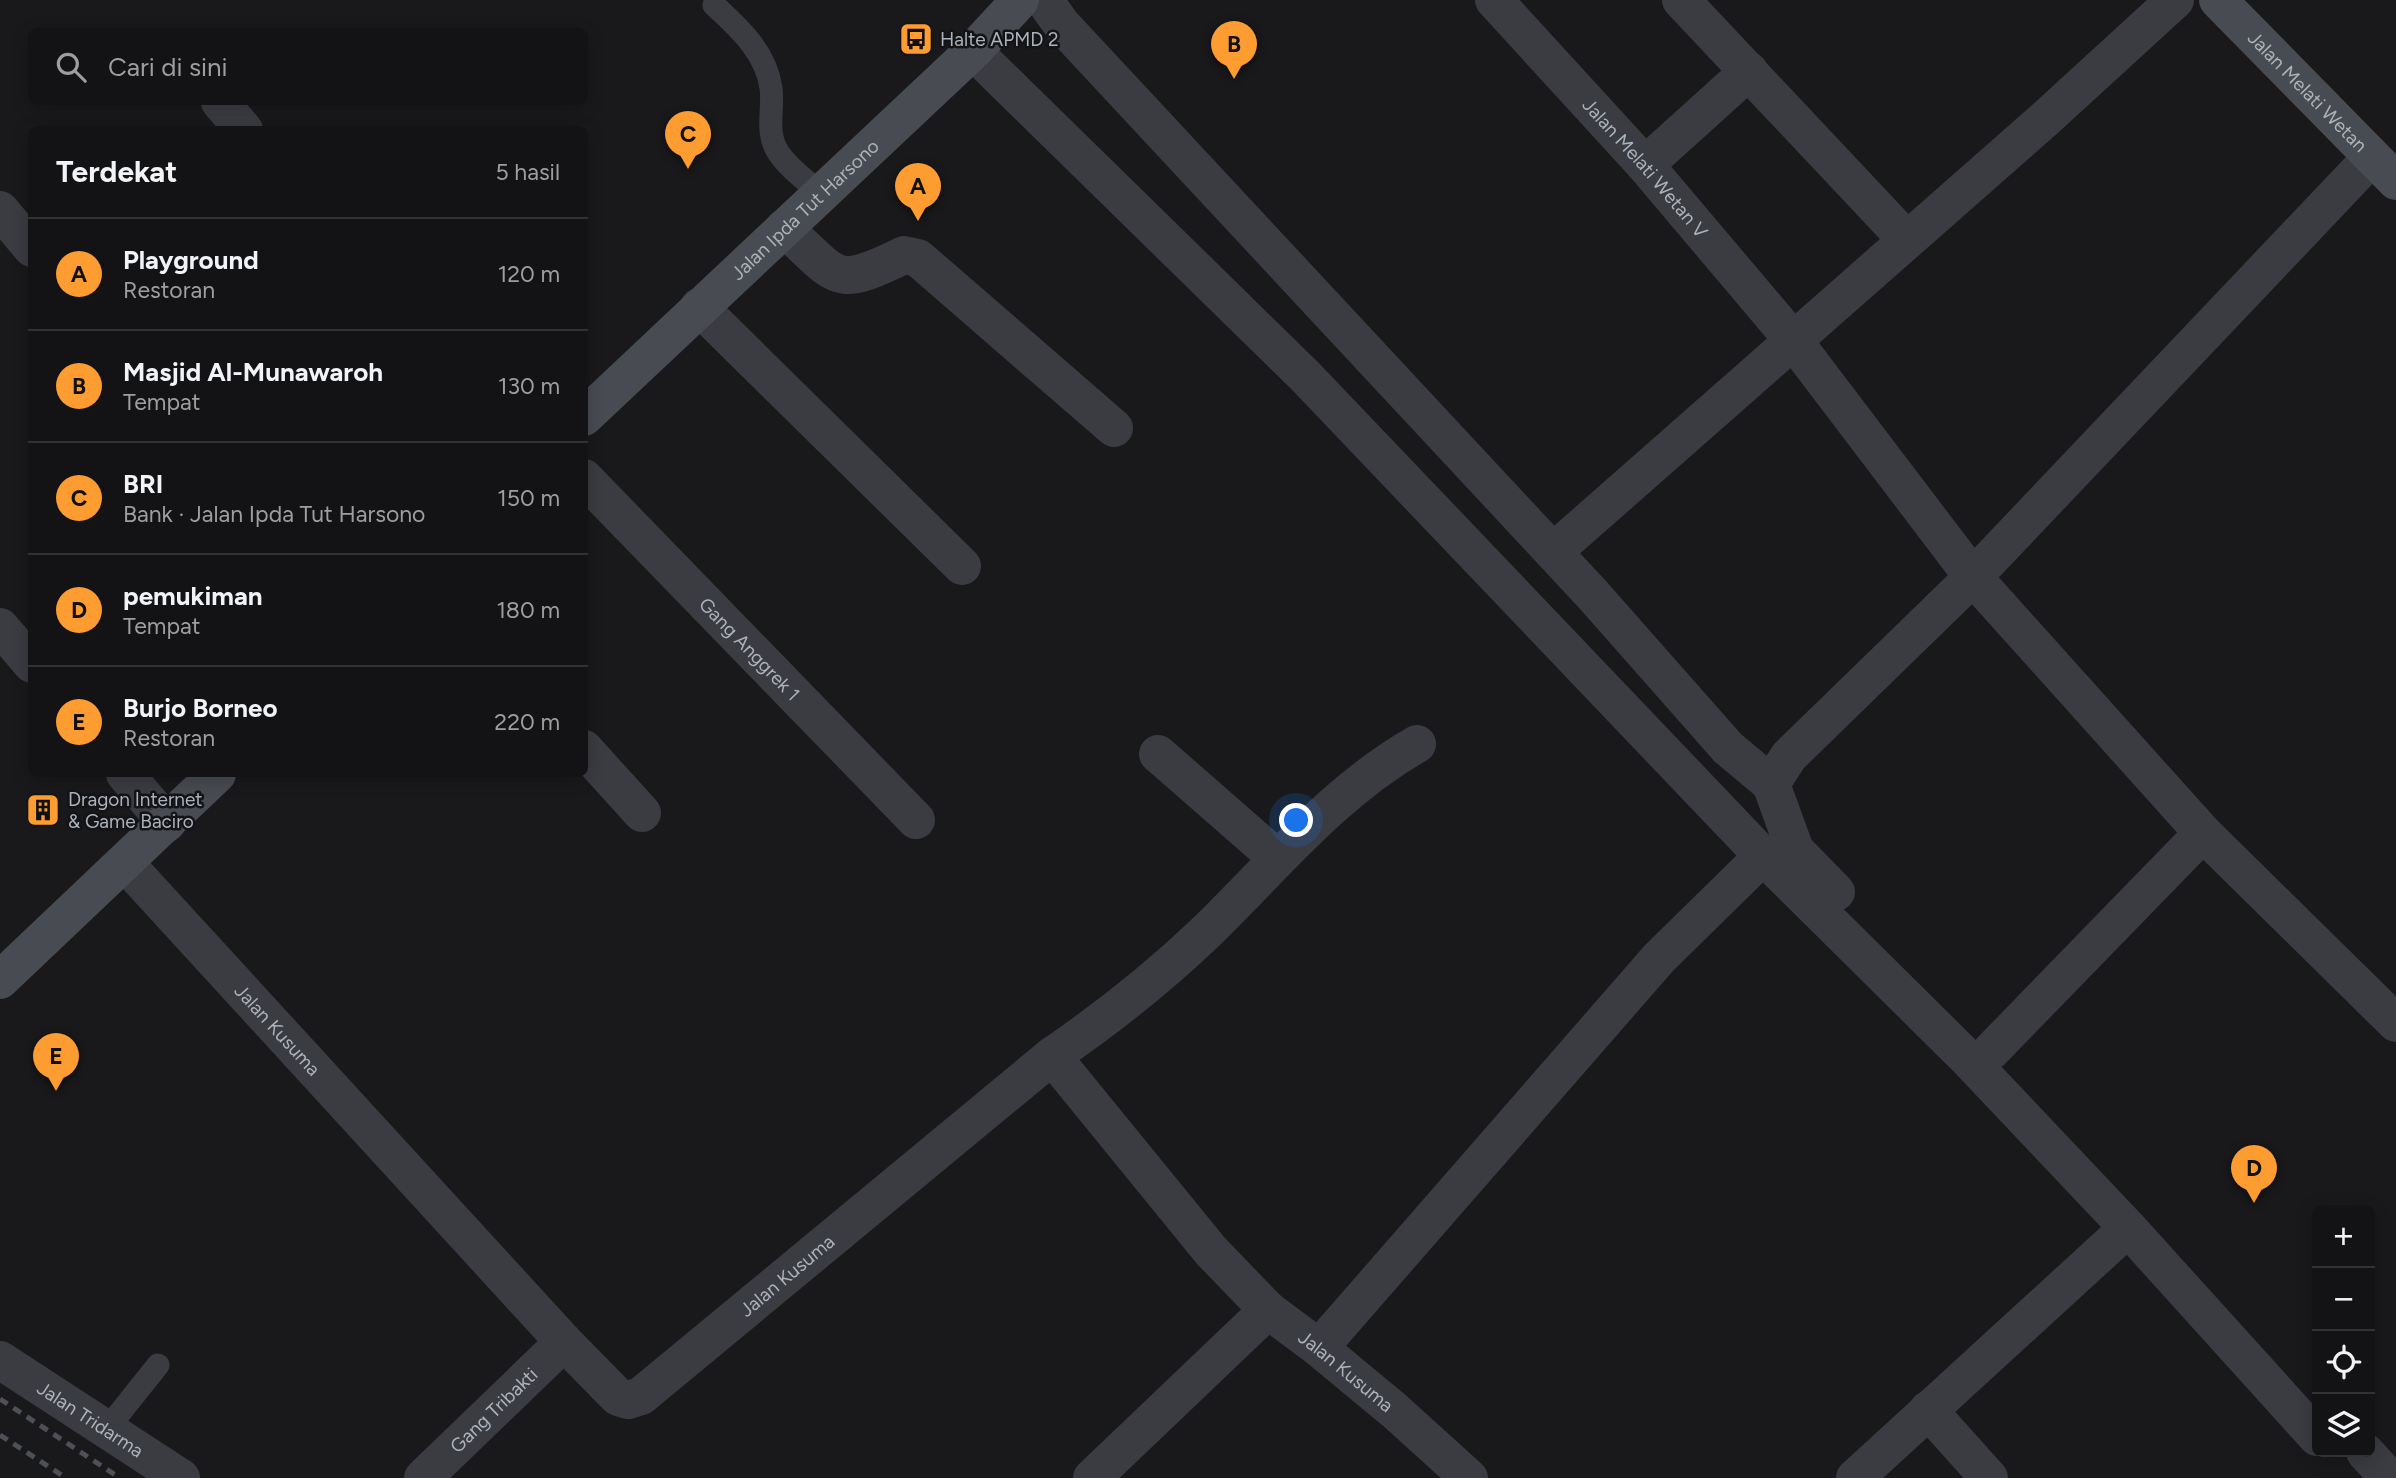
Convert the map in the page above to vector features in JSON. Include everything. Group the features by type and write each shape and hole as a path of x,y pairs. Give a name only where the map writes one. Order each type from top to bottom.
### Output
{"main road":[{"name":"Jalan Ipda Tut Harsono","path":"588,413 972,51 1020,0"},
{"name":"Jalan Melati Wetan","path":"2218,0 2384,169"},
{"path":"0,980 214,777"}],"street":[{"path":"1044,0 1062,24 1553,552 1728,748 1771,784 1795,850 1991,1051 2312,1396"},
{"name":"Jalan Melati Wetan V","path":"1493,0 1645,165 1793,340 1973,578 2203,833 2396,1023"},
{"path":"1681,0 1906,239"},
{"path":"1553,552 1906,239 2045,120 2175,0"},
{"path":"972,51 1306,377 1763,856 1968,1059 2128,1228 2312,1431"},
{"path":"1645,165 1749,71"},
{"path":"223,105 241,126"},
{"path":"1771,784 1789,756 1973,578 2384,169"},
{"path":"0,210 28,243"},
{"path":"784,228 828,269 846,276 863,275 904,255 915,256 1114,428"},
{"path":"699,307 962,566"},
{"name":"Gang Anggrek 1","path":"588,482 916,820"},
{"path":"0,626 28,659"},
{"path":"1052,1056 1141,990 1206,932 1277,858 1353,786 1417,744"},
{"path":"588,753 642,813"},
{"path":"1157,754 1277,858"},
{"path":"128,777 167,822"},
{"path":"1991,1051 2203,833"},
{"path":"1320,1348 1658,958 1763,856"},
{"name":"Jalan Kusuma","path":"125,863 564,1342 618,1397 628,1400 641,1396 1052,1056 1211,1251 1268,1310 1320,1348 1469,1478"},
{"path":"1856,1478 2128,1228"},
{"path":"1091,1478 1268,1310"},
{"name":"Gang Tribakti","path":"423,1478 564,1342"},
{"name":"Jalan Tridarma","path":"0,1360 181,1478"},
{"path":"1928,1410 1989,1478"},
{"path":"2336,1457 2355,1478"},
{"path":"2370,1457 2389,1478"}],"lane":[{"path":"714,5 746,34 759,53 771,88 771,128 778,152 820,193"},
{"path":"107,1429 158,1365"}],"railway":[{"path":"0,1399 120,1478"},
{"path":"0,1435 66,1478"}],"place":[{"name":"Halte APMD 2","path":"916,39"},
{"name":"Masjid Al-Munawaroh","path":"1234,79"},
{"name":"BRI","path":"688,169"},
{"name":"Playground","path":"918,221"},
{"name":"Dragon Internet & Game Baciro","path":"43,810"},
{"name":"Burjo Borneo","path":"56,1091"},
{"name":"pemukiman","path":"2254,1203"}]}
